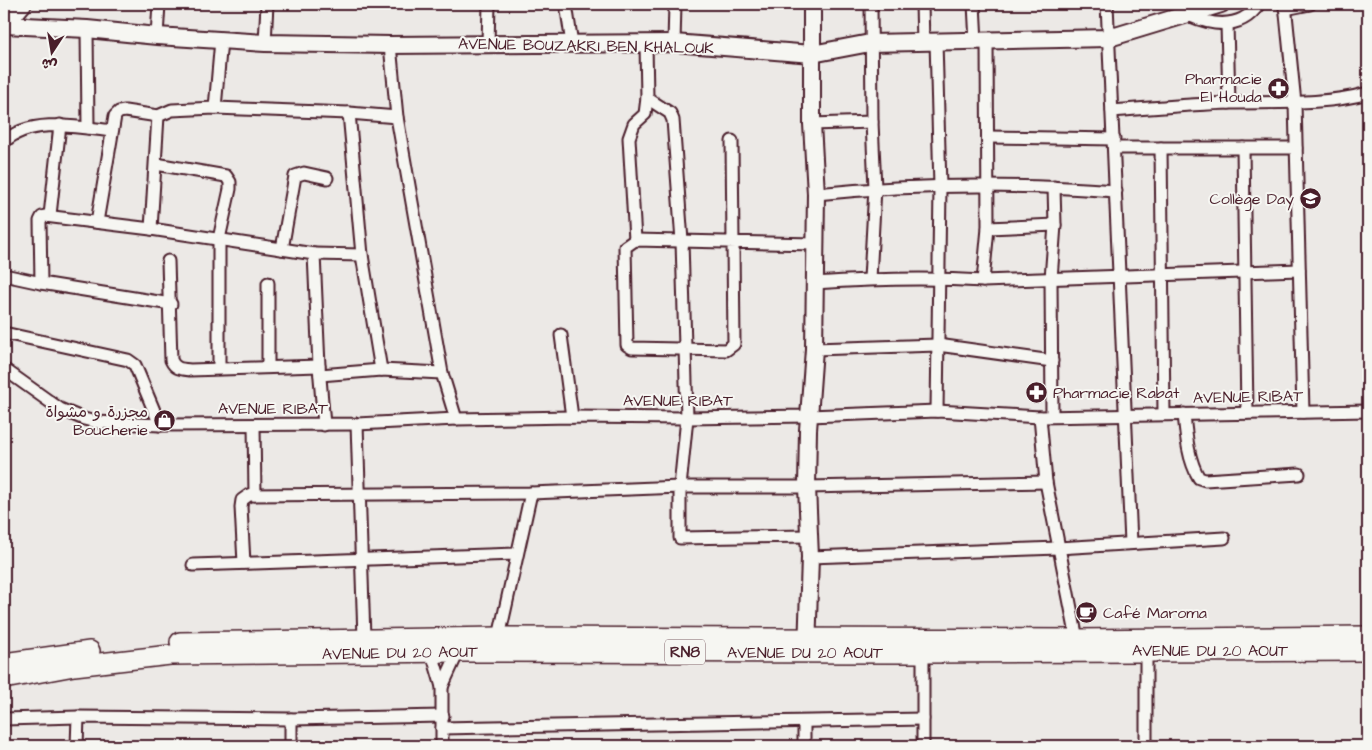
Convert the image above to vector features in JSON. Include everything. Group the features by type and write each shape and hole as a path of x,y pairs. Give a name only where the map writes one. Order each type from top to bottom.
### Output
{"main road":[{"name":"AVENUE DU 20 AOUT","path":"923,646 1076,639 1368,636"},
{"name":"AVENUE DU 20 AOUT","path":"4,663 158,643 364,638 499,637 1146,652 1368,650"},
{"name":"AVENUE DU 20 AOUT","path":"4,678 74,666 170,655 432,653 807,645"}],"street":[{"path":"4,26 23,4"},
{"path":"157,36 159,4"},
{"path":"265,43 267,4"},
{"path":"488,44 489,4"},
{"path":"566,4 572,44"},
{"path":"674,43 675,4"},
{"path":"807,645 810,536 807,487 809,416 814,349 816,194 812,124 812,4"},
{"path":"870,279 875,188 870,43 871,4"},
{"path":"922,4 930,42 940,187 937,411"},
{"path":"974,4 981,42 988,137 988,228 983,281"},
{"path":"1108,4 1131,543"},
{"name":"AVENUE BOUZAKRI BEN KHALOUK","path":"4,26 87,28 157,36 265,43 390,45 674,43 812,54 870,43 1109,38 1221,4"},
{"path":"1188,15 1204,22 1227,24 1243,19 1254,12 1259,4"},
{"path":"1303,412 1295,103 1285,6 1310,4"},
{"path":"1227,24 1229,103"},
{"path":"87,28 88,128"},
{"path":"215,108 221,40"},
{"path":"635,240 629,138 634,124 645,114 647,98 646,44"},
{"path":"390,45 397,117 442,373 456,419"},
{"path":"1112,111 1229,103 1295,103 1368,93"},
{"path":"647,98 670,113 673,120 682,242 687,418 680,487 680,538 810,536"},
{"path":"97,222 115,116 120,112 125,111 158,116 172,110 215,108 349,113 397,117"},
{"path":"349,113 362,255 381,370"},
{"path":"151,229 158,116"},
{"path":"812,124 872,122"},
{"path":"50,216 60,125"},
{"path":"4,142 11,135 24,129 60,125 112,131"},
{"path":"988,137 1114,143 1161,148 1296,148"},
{"path":"732,141 734,241 734,344 726,350 632,348 627,345 625,247 635,240 682,242 734,241 815,244"},
{"path":"1161,148 1164,414"},
{"path":"1243,148 1247,413"},
{"path":"156,164 226,176 230,182 219,239 219,368"},
{"path":"282,249 295,176 304,173 327,178"},
{"path":"816,194 875,188 940,187 1054,187 1116,192"},
{"path":"1054,187 1055,225 1050,278 1052,361 1046,416 1046,482 1076,639"},
{"path":"40,283 40,221 42,217 50,216 151,229 314,254 362,255"},
{"path":"988,228 1055,225"},
{"path":"314,254 324,425"},
{"path":"168,262 171,304 171,360 178,369 268,367 442,373"},
{"path":"814,283 870,279 938,278 983,281 1299,270"},
{"path":"4,275 40,283 171,304"},
{"path":"268,283 268,367"},
{"path":"4,333 128,360 135,365 160,425"},
{"path":"561,335 572,417"},
{"path":"814,349 938,345 1052,361"},
{"name":"AVENUE RIBAT","path":"4,369 60,409 84,419 96,422 160,425 324,425 456,419 809,416 937,411 1046,416 1368,411"},
{"path":"1184,414 1188,446 1195,471 1199,478 1205,480 1299,474"},
{"path":"357,424 364,638"},
{"path":"254,425 255,495"},
{"path":"244,563 242,500 245,497 255,495 531,493 680,487 807,487 1046,482"},
{"path":"499,637 531,493"},
{"path":"810,557 1058,548 1224,538"},
{"path":"193,565 517,554"},
{"path":"923,646 923,746"},
{"path":"442,687 458,652"},
{"path":"1146,652 1146,746"},
{"path":"432,653 442,687 442,746"},
{"path":"4,719 291,719 443,716"},
{"path":"77,746 78,718"},
{"path":"290,746 291,719"},
{"path":"442,728 923,719"},
{"path":"804,722 804,746"}],"place":[{"name":"Pharmacie El Houda","path":"1278,88"},
{"name":"Collège Day","path":"1310,199"},
{"name":"Pharmacie Rabat","path":"1037,393"},
{"name":"مجزرة و مشواة Boucherie","path":"164,421"},
{"name":"Café Maroma","path":"1087,613"}]}
